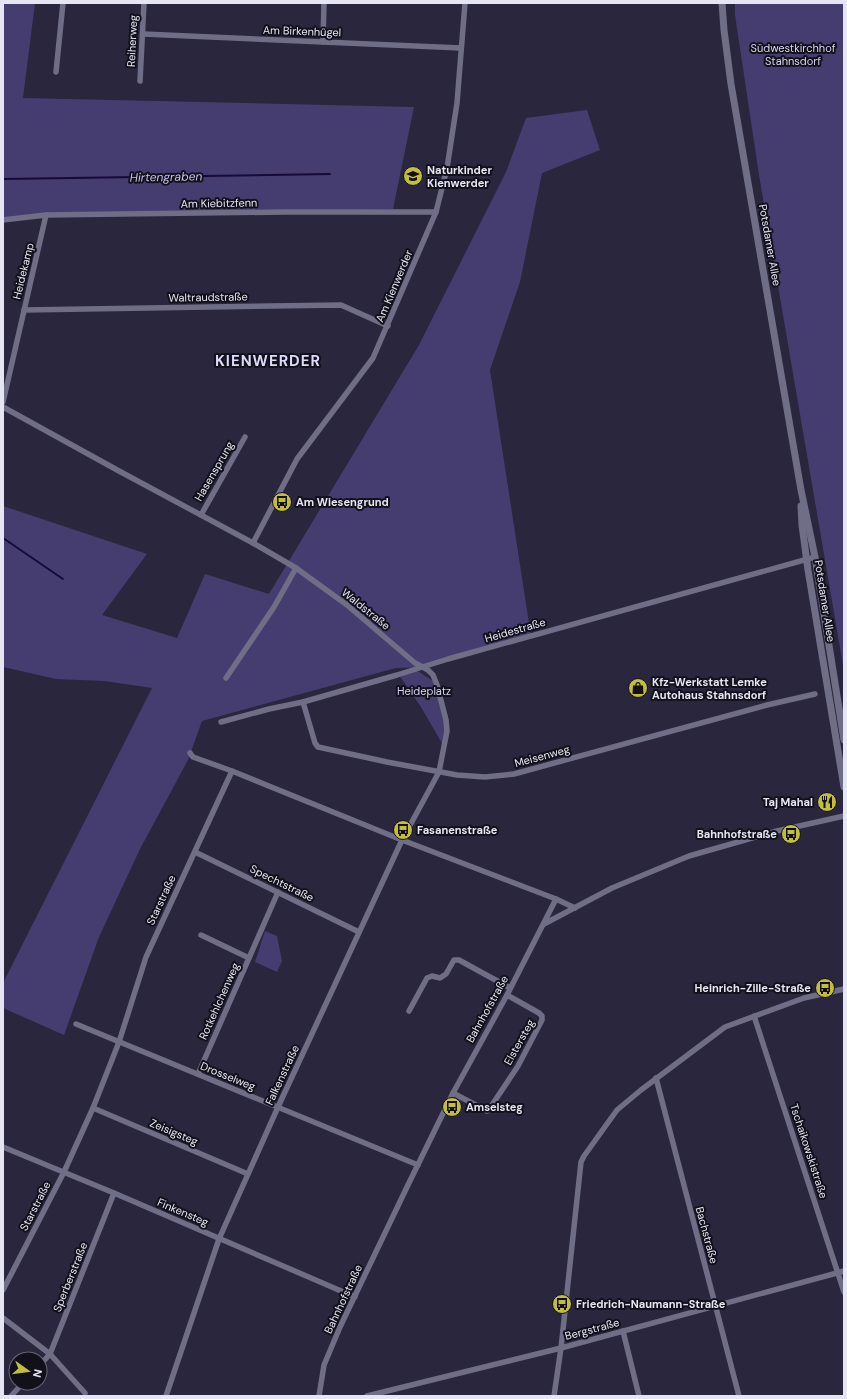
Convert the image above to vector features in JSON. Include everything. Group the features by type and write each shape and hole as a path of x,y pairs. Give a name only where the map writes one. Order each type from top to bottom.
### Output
{"street":[{"path":"56,72 62,3"},
{"name":"Reiherweg","path":"140,80 144,3"},
{"path":"323,39 324,3"},
{"name":"Am Kienwerder","path":"253,543 297,459 373,358 436,212 447,168 457,103 465,3"},
{"name":"Potsdamer Allee","path":"722,3 731,84 801,490 815,557 844,740"},
{"name":"Am Birkenhügel","path":"143,34 323,39 461,48"},
{"name":"Am Kiebitzfenn","path":"3,220 46,216 315,212 436,212"},
{"name":"Heidekamp","path":"3,402 46,216"},
{"name":"Waltraudstraße","path":"24,310 341,305 388,326"},
{"path":"3,407 253,543 296,568 274,607 226,678"},
{"name":"Hasensprung","path":"200,515 245,438"},
{"name":"Potsdamer Allee","path":"801,490 802,525 844,787"},
{"name":"Heidestraße","path":"221,722 268,709 303,702 815,557"},
{"name":"Waldstraße","path":"296,568 347,605 415,663 423,667"},
{"path":"423,667 428,670 435,680 446,720 447,732 439,772"},
{"name":"Meisenweg","path":"303,702 315,743 318,747 439,772 484,777 514,774 767,705 814,694"},
{"path":"190,753 193,757 556,899 575,908"},
{"name":"Starstraße","path":"3,1290 64,1172 93,1108 119,1042 146,957 232,771"},
{"name":"Falkenstraße","path":"166,1396 219,1239 278,1107 402,840 439,772"},
{"path":"543,924 612,888 689,856 777,831 844,816"},
{"name":"Spechtstraße","path":"195,852 359,932"},
{"name":"Rotkehlchenweg","path":"198,1074 278,892"},
{"path":"543,924 556,899"},
{"name":"Bahnhofstraße","path":"319,1396 324,1364 355,1297 453,1094 507,995 543,924"},
{"name":"Rotkehlchenweg","path":"201,935 249,958"},
{"path":"410,1011 426,978 432,976 440,978 446,974 454,960 459,960 510,988"},
{"path":"554,1396 561,1348 581,1162 584,1156 617,1110 656,1078 725,1027 804,998 844,989"},
{"name":"Elstersteg","path":"453,1094 486,1111 490,1108 518,1066 542,1020 542,1016 507,995"},
{"name":"Tschaikowskistraße","path":"754,1016 844,1292"},
{"path":"76,1024 119,1042"},
{"name":"Drosselweg","path":"119,1042 418,1165"},
{"name":"Bachstraße","path":"656,1078 739,1396"},
{"name":"Zeisigsteg","path":"93,1108 248,1174"},
{"name":"Finkensteg","path":"3,1147 355,1297"},
{"name":"Sperberstraße","path":"50,1354 114,1193"},
{"name":"Bergstraße","path":"367,1396 561,1348 844,1270"},
{"path":"3,1318 50,1354 85,1393"},
{"path":"623,1331 639,1396"}],"green space":[{"path":"3,3 35,3 23,98 414,107 393,209 3,218"},
{"name":"Südwestkirchhof Stahnsdorf","path":"735,3 844,3 844,671 759,175 735,15"},
{"path":"587,110 600,150 542,173 520,282 490,370 531,636 423,667 396,668 202,721 188,760 140,849 99,937 64,1035 3,1008 3,983 152,688 104,681 56,679 3,667 3,506 147,554 102,615 177,638 205,574 269,594 419,345 506,172 526,118"},
{"name":"Heideplatz","path":"416,670 433,681 445,721 443,745 421,707 399,675"},
{"path":"265,931 277,936 282,961 277,972 255,962"}],"waterway":[{"name":"Hirtengraben","path":"3,179 330,174"},
{"path":"3,538 63,579"}],"place":[{"name":"Naturkinder Kienwerder","path":"413,176"},
{"name":"Am Wiesengrund","path":"282,502"},
{"name":"Kfz-Werkstatt Lemke Autohaus Stahnsdorf","path":"638,688"},
{"name":"Taj Mahal","path":"827,802"},
{"name":"Fasanenstraße","path":"403,830"},
{"name":"Bahnhofstraße","path":"791,834"},
{"name":"Heinrich-Zille-Straße","path":"825,988"},
{"name":"Amselsteg","path":"452,1107"},
{"name":"Friedrich-Naumann-Straße","path":"562,1304"}],"district":[{"name":"KIENWERDER","path":"268,361"}]}
